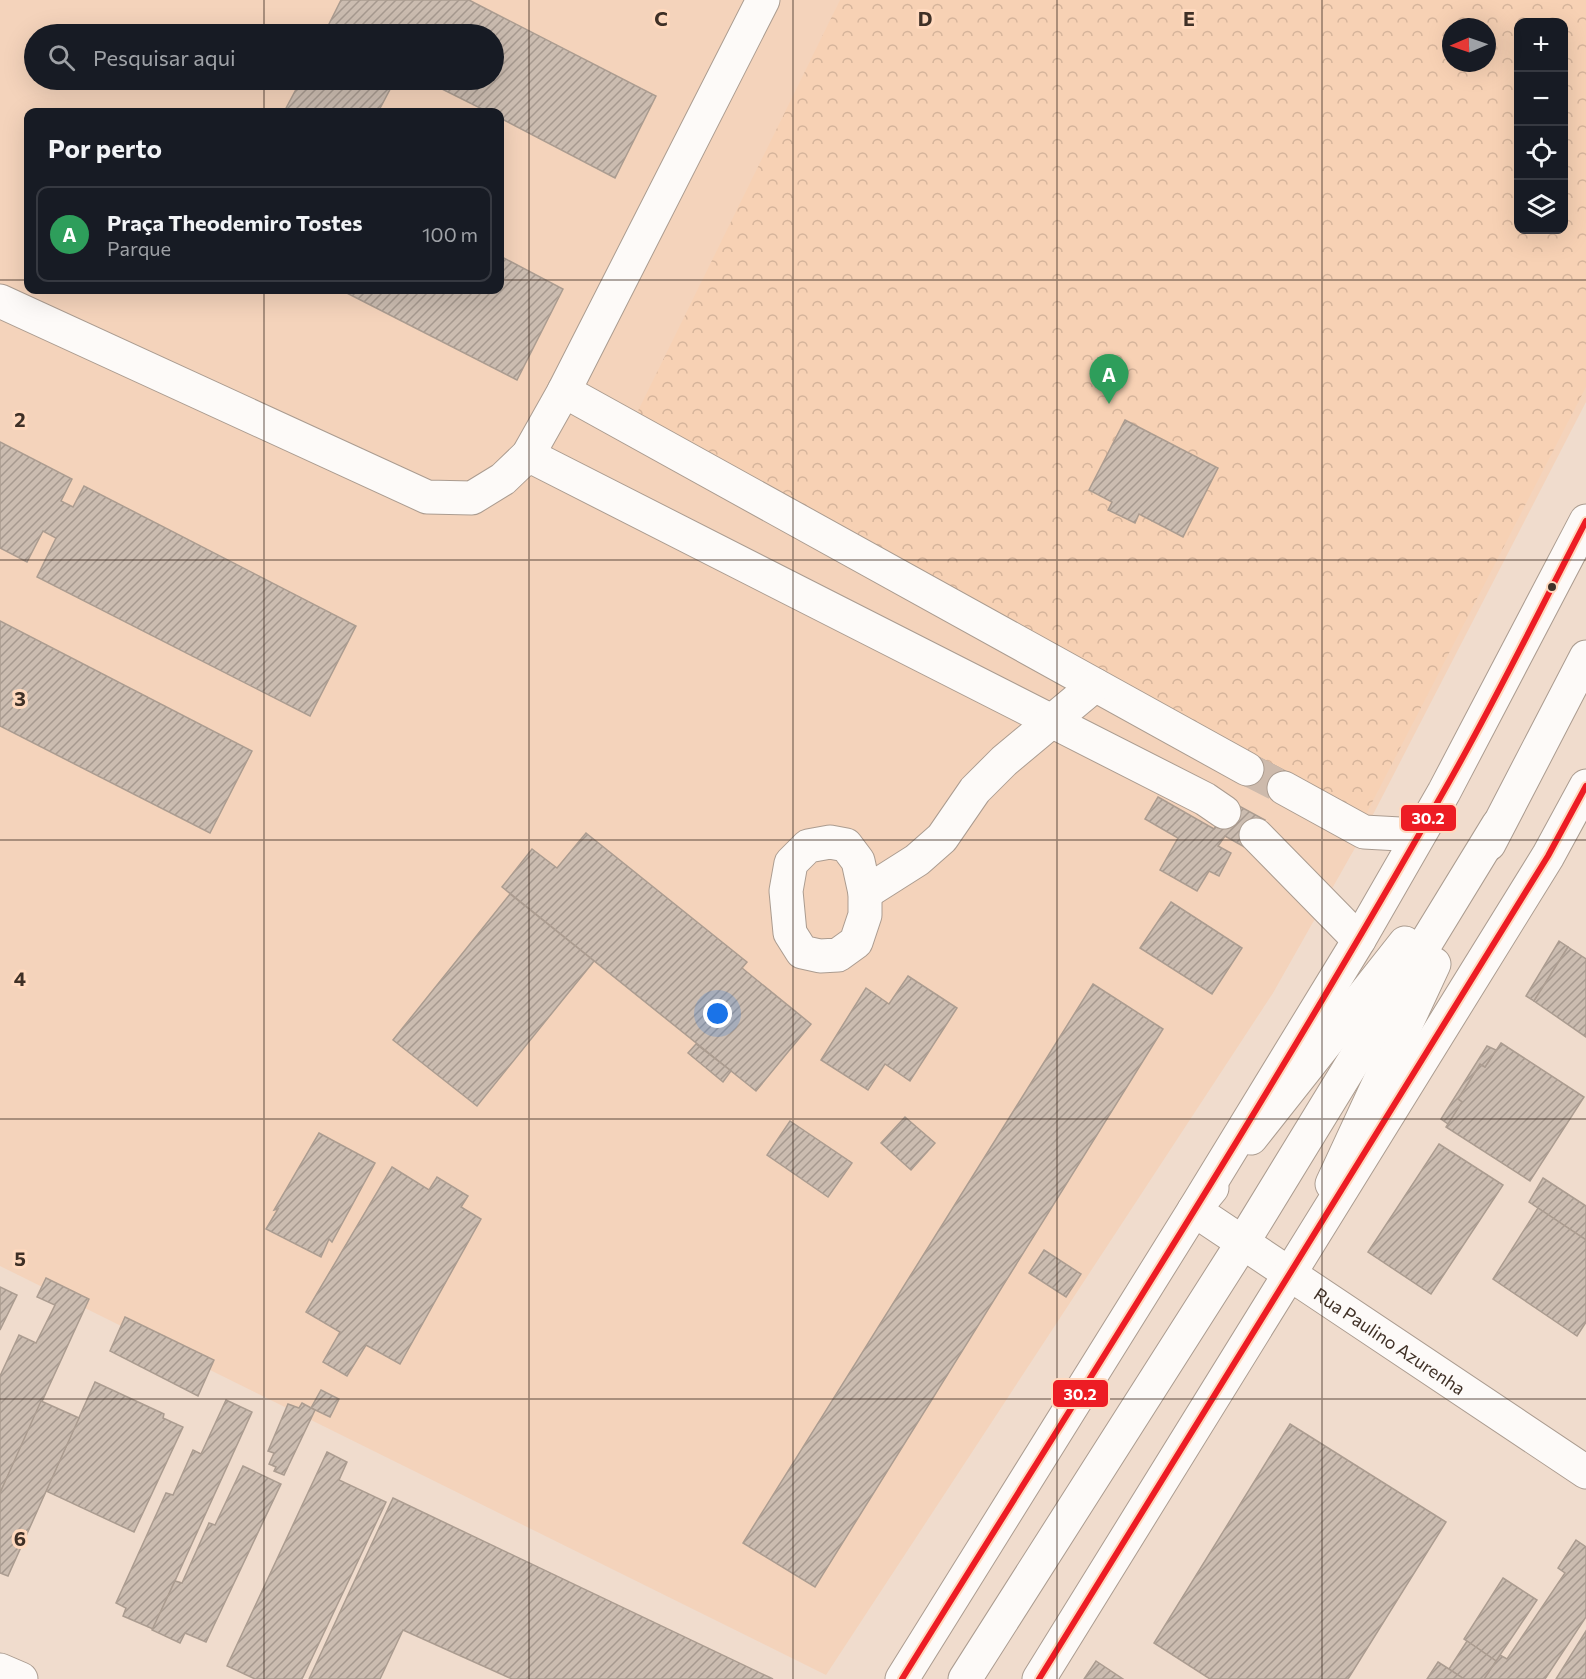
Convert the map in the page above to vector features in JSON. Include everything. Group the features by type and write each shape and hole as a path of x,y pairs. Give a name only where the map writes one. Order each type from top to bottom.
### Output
{"main road":[{"path":"0,301 428,497 472,498 502,479 528,455 564,391 763,0"},
{"path":"528,455 1214,805 1237,764 564,391"},
{"path":"902,1679 1359,940 1444,792 1586,521"},
{"path":"1291,1273 1498,825 1586,657"},
{"path":"865,893 917,860 942,838 975,790 1004,761 1095,685"},
{"path":"1040,1679 1548,856 1586,786"},
{"path":"1284,788 1364,832 1418,835"},
{"path":"1194,1210 1498,825"},
{"path":"965,1679 1243,1242 1498,825"},
{"path":"1256,835 1359,940"},
{"name":"Rua Paulino Azurenha","path":"1194,1210 1586,1472"},
{"path":"0,1670 21,1679"}],"shaded area":[{"path":"0,0 1586,0 1586,402 1364,832 1273,993 826,1675 0,1266"}],"green space":[{"path":"840,0 1586,0 1586,387 1361,824 633,421"}],"building":[{"path":"341,0 469,0 656,96 615,178 504,120 504,108 480,108 444,90 504,90 504,24 329,24"},
{"path":"296,90 390,90 380,108 286,108"},
{"path":"504,258 563,289 517,380 349,294 504,294"},
{"path":"1125,420 1218,468 1183,537 1139,514 1135,523 1108,510 1112,502 1089,490"},
{"path":"0,442 72,479 61,501 73,507 84,486 356,626 310,716 37,577 56,538 43,531 27,562 0,548"},
{"path":"0,621 252,751 210,833 0,726"},
{"path":"1254,755 1291,774 1278,797 1243,778"},
{"path":"1158,797 1214,829 1230,801 1265,820 1248,849 1225,836 1218,846 1231,853 1219,876 1209,871 1197,891 1160,870 1178,838 1145,819"},
{"path":"586,833 747,962 742,968 811,1024 756,1091 502,887 532,849 557,868"},
{"path":"510,894 594,961 477,1106 393,1040"},
{"path":"1171,902 1242,948 1212,994 1140,948"},
{"path":"1559,941 1568,947 1534,1001 1526,996"},
{"path":"1568,947 1586,959 1586,1037 1534,1001"},
{"path":"908,976 957,1008 910,1081 885,1064 868,1090 821,1060 866,988 889,1004"},
{"path":"1093,984 1163,1029 815,1587 743,1543"},
{"path":"1501,1043 1584,1097 1530,1181 1446,1127 1462,1102 1458,1099 1480,1064 1485,1067"},
{"path":"696,1044 731,1071 723,1082 688,1053"},
{"path":"1487,1046 1496,1050 1485,1067 1480,1064 1458,1099 1462,1102 1448,1124 1441,1119"},
{"path":"905,1117 935,1143 911,1170 881,1143"},
{"path":"790,1121 852,1163 828,1197 767,1155"},
{"path":"319,1133 375,1163 332,1242 329,1239 321,1257 266,1229 278,1209 274,1210"},
{"path":"1439,1144 1503,1185 1431,1294 1368,1252"},
{"path":"392,1167 429,1190 437,1177 468,1196 461,1207 481,1219 400,1364 366,1345 347,1376 323,1362 340,1332 306,1312"},
{"path":"1543,1178 1586,1206 1586,1240 1529,1202"},
{"path":"1538,1208 1586,1240 1586,1322 1577,1336 1493,1279"},
{"path":"1044,1250 1081,1274 1066,1297 1029,1273"},
{"path":"46,1278 89,1299 0,1493 0,1376 19,1335 36,1343 55,1305 37,1297"},
{"path":"0,1287 17,1295 0,1330"},
{"path":"125,1317 214,1360 198,1396 110,1351"},
{"path":"95,1382 164,1414 163,1418 183,1427 134,1532 46,1491"},
{"path":"321,1390 339,1399 330,1417 311,1408"},
{"path":"226,1400 252,1412 153,1629 123,1616 126,1608 116,1603 166,1493 173,1495 193,1450 201,1454"},
{"path":"41,1401 79,1418 8,1576 0,1573 0,1493"},
{"path":"302,1403 315,1410 284,1475 274,1471 276,1467 269,1464 274,1453 268,1451 288,1404 299,1408"},
{"path":"1290,1424 1446,1522 1348,1679 1210,1679 1154,1643"},
{"path":"327,1452 347,1462 339,1480 386,1502 302,1679 255,1679 227,1666"},
{"path":"243,1466 281,1484 206,1642 185,1633 180,1643 152,1630 175,1581 182,1583 209,1523 215,1525"},
{"path":"393,1498 773,1679 512,1679 403,1630 380,1679 309,1679"},
{"path":"1576,1540 1586,1547 1586,1617 1545,1679 1484,1679 1500,1655 1507,1659 1565,1573 1558,1568"},
{"path":"1503,1578 1537,1600 1496,1661 1464,1639"},
{"path":"1586,1631 1586,1679 1556,1679"},
{"path":"1467,1641 1496,1661 1484,1679 1464,1679 1449,1669"},
{"path":"1096,1661 1123,1679 1084,1679"},
{"path":"1438,1662 1449,1669 1464,1679 1427,1679"}],"tunnel":[{"path":"1247,769 1284,788"}],"transit line":[{"name":"30.2","path":"902,1679 1311,1019 1479,728 1586,521"},
{"name":"30.2","path":"1039,1679 1548,856 1586,786"}],"place":[{"name":"Praça Theodemiro Tostes","path":"1109,404"}]}
